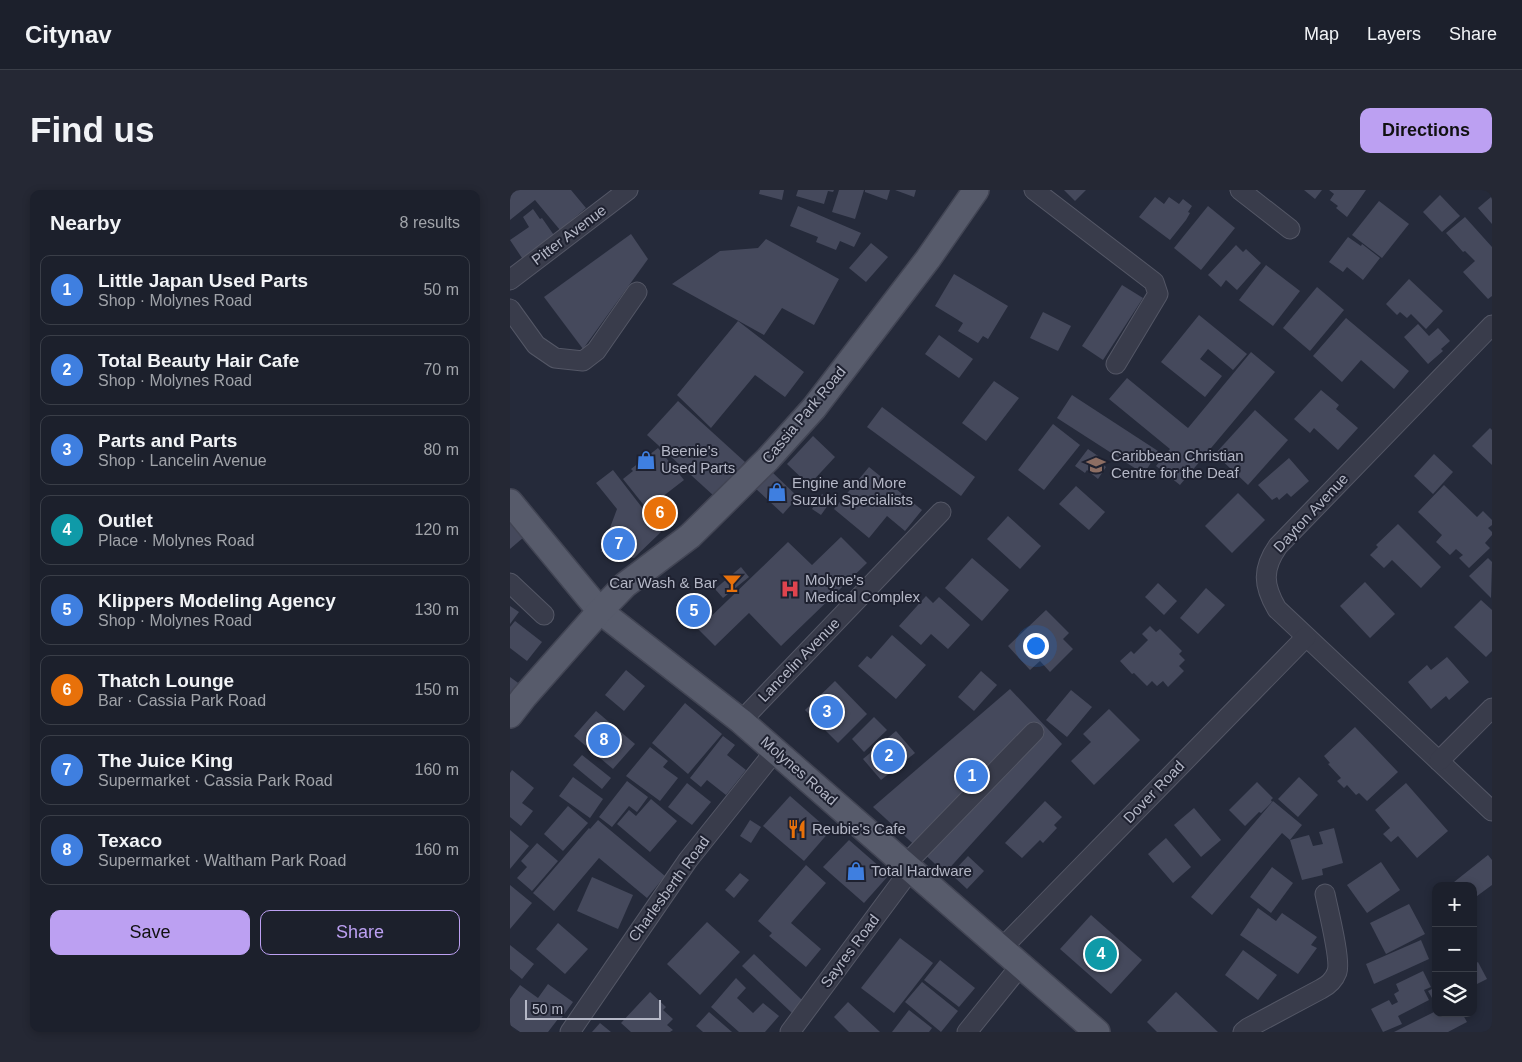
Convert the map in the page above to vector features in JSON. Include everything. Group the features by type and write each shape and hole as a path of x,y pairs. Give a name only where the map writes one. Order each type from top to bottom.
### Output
{"main road":[{"name":"Cassia Park Road","path":"510,715 625,585 690,536 768,459 826,392 928,259 972,191"},
{"name":"Molynes Road","path":"510,502 600,611 741,721 1097,1032"}],"street":[{"name":"Pitter Avenue","path":"510,280 628,190"},
{"path":"1034,190 1154,282 1158,294 1116,364"},
{"path":"1240,190 1290,229"},
{"path":"510,309 536,345 555,358 583,361 596,351 637,292"},
{"name":"Dayton Avenue","path":"1492,325 1278,546 1270,557 1266,570 1266,584 1270,597 1277,609 1492,811"},
{"name":"Lancelin Avenue","path":"741,721 941,512"},
{"path":"510,583 544,616"},
{"name":"Dover Road","path":"1002,948 1306,636"},
{"path":"1439,761 1492,708"},
{"name":"Sayres Road","path":"790,1032 908,867 1034,732"},
{"name":"Charlesberth Road","path":"570,1032 688,860 775,751"},
{"path":"1243,1032 1328,986 1333,980 1338,965 1325,894"},
{"path":"967,1032 1020,965"}],"building":[{"path":"510,190 571,190 586,208 560,230 535,200 510,220"},
{"path":"760,190 784,190 782,200 759,194"},
{"path":"798,190 834,190 833,192 828,191 824,204 796,196"},
{"path":"839,190 864,190 855,219 832,212"},
{"path":"865,190 890,190 887,200 865,192"},
{"path":"895,190 916,190 914,197"},
{"path":"1064,190 1086,190 1075,201"},
{"path":"1304,190 1322,190 1315,199"},
{"path":"1329,190 1366,190 1347,217 1330,200 1334,194"},
{"path":"1440,195 1460,216 1442,232 1423,212"},
{"path":"1155,197 1164,204 1169,197 1179,204 1183,199 1192,206 1186,220 1170,240 1139,217"},
{"path":"1492,198 1492,224 1478,208"},
{"path":"1379,201 1409,224 1382,258 1352,235"},
{"path":"798,206 861,233 854,247 840,241 836,250 816,242 818,237 790,226"},
{"path":"1208,206 1235,228 1201,270 1174,248"},
{"path":"533,209 540,219 542,218 558,241 526,264 510,240 529,227 523,217"},
{"path":"1465,217 1492,247 1492,296 1488,299 1463,272 1475,261 1465,251 1463,252 1446,233"},
{"path":"631,234 648,259 583,349 544,297"},
{"path":"1348,237 1361,246 1362,244 1380,258 1363,280 1347,267 1343,272 1329,262"},
{"path":"766,239 839,279 814,325 782,308 764,335 672,284 720,251 758,248"},
{"path":"871,243 888,257 866,282 849,268"},
{"path":"1236,245 1243,252 1246,249 1261,263 1237,290 1226,280 1221,287 1208,275"},
{"path":"1266,265 1300,291 1273,326 1239,300"},
{"path":"954,274 1008,306 988,339 983,336 978,343 958,331 963,323 935,306"},
{"path":"1409,279 1443,311 1426,329 1411,314 1407,318 1400,312 1397,315 1386,304"},
{"path":"1122,285 1143,298 1103,360 1082,346"},
{"path":"1317,287 1344,310 1310,351 1283,328"},
{"path":"1043,312 1071,326 1058,351 1030,338"},
{"path":"1199,315 1247,354 1233,370 1208,349 1200,359 1222,376 1205,397 1161,362"},
{"path":"1346,318 1409,371 1394,389 1361,360 1342,382 1313,356"},
{"path":"738,321 804,372 785,397 755,375 711,428 677,395"},
{"path":"1418,324 1429,336 1438,328 1450,341 1441,349 1443,351 1428,364 1404,337"},
{"path":"939,335 973,359 959,378 925,354"},
{"path":"1251,352 1275,372 1180,485 1156,466 1170,449 1109,399 1127,378 1188,428"},
{"path":"994,381 1019,398 986,441 962,423"},
{"path":"1321,390 1339,405 1336,409 1358,428 1338,450 1314,428 1310,433 1294,419"},
{"path":"1072,395 1158,451 1144,474 1057,418"},
{"path":"678,401 745,462 714,496 647,435"},
{"path":"882,407 975,477 961,496 867,427"},
{"path":"1255,410 1288,440 1248,485 1215,454"},
{"path":"1053,424 1080,445 1044,490 1018,470"},
{"path":"1490,428 1492,430 1492,465 1472,446"},
{"path":"813,436 835,457 809,485 787,464"},
{"path":"658,448 684,480 662,497 677,516 662,528 623,479 633,471 631,469"},
{"path":"1088,449 1098,456 1096,459 1106,467 1098,479 1087,470 1085,473 1075,466"},
{"path":"1434,454 1453,472 1433,494 1414,476"},
{"path":"1289,458 1309,481 1291,497 1287,493 1279,500 1277,497 1272,500 1258,485"},
{"path":"869,467 922,510 905,531 887,516 869,538 834,509"},
{"path":"613,470 661,532 634,558 601,552 617,509 596,483"},
{"name":"Engine and More Suzuki Specialists","path":"771,471 798,497 783,514 755,488"},
{"path":"1444,485 1477,517 1483,511 1492,520 1492,525 1488,528 1492,535 1485,543 1490,548 1469,568 1459,558 1463,555 1456,549 1450,555 1436,542 1442,535 1418,512"},
{"path":"1076,486 1105,512 1089,530 1059,504"},
{"path":"1238,493 1265,520 1232,553 1205,526"},
{"path":"822,494 831,501 821,515 812,509"},
{"path":"1008,516 1041,546 1020,569 987,539"},
{"path":"510,520 524,537 510,549"},
{"path":"1398,524 1441,567 1421,588 1392,560 1384,568 1370,555 1378,547 1376,545"},
{"name":"Molyne's Medical Complex","path":"841,537 867,563 781,646 749,613 715,646 698,629 788,542 812,565"},
{"path":"972,558 1009,590 982,621 945,588"},
{"path":"1488,558 1492,562 1491,598 1469,576"},
{"name":"Car Wash & Bar","path":"741,567 749,577 723,598 715,589"},
{"path":"1365,582 1395,614 1370,638 1340,606"},
{"path":"1158,583 1177,601 1164,615 1145,597"},
{"path":"1206,588 1225,605 1198,634 1180,618"},
{"path":"926,596 933,603 939,597 970,625 948,649 931,634 921,645 899,626"},
{"path":"1481,600 1492,610 1492,651 1486,657 1454,627"},
{"path":"510,606 519,612 510,624"},
{"path":"1046,610 1069,633 1063,639 1073,649 1050,672 1040,661 1030,670 1008,646"},
{"path":"515,621 542,642 527,661 510,648 510,627"},
{"path":"1150,626 1156,632 1160,629 1182,651 1179,654 1185,660 1179,666 1184,671 1168,687 1163,681 1157,686 1152,681 1147,686 1120,661 1131,651 1134,654 1148,640 1142,634"},
{"path":"892,635 926,665 896,699 858,666 867,656 871,659"},
{"path":"1447,657 1469,682 1449,700 1446,696 1431,709 1408,682 1427,665 1431,670"},
{"path":"626,670 645,686 624,711 605,695"},
{"path":"981,671 997,685 974,711 958,697"},
{"path":"510,677 521,685 510,701"},
{"path":"835,681 867,714 838,743 805,710"},
{"path":"1010,689 1062,744 945,873 873,807"},
{"path":"1071,690 1092,707 1067,737 1046,720"},
{"path":"685,703 722,734 688,774 652,743"},
{"path":"1109,709 1140,740 1094,785 1071,761 1091,742 1083,734"},
{"path":"596,711 635,744 613,769 574,736"},
{"path":"874,717 887,730 864,752 852,739"},
{"path":"1355,727 1398,772 1367,801 1359,793 1356,795 1347,785 1344,788 1337,781 1341,778 1328,764 1330,763 1324,756"},
{"path":"896,731 915,753 881,780 863,759"},
{"path":"723,736 735,745 727,755 746,770 726,795 707,780 701,787 690,778"},
{"path":"650,747 668,761 663,767 678,778 660,801 626,776"},
{"path":"582,755 611,778 602,789 573,765"},
{"path":"512,770 534,788 522,803 533,811 521,826 510,817 510,773"},
{"path":"573,777 603,799 590,818 559,796"},
{"path":"1299,777 1318,795 1298,817 1278,799"},
{"path":"627,781 648,797 637,812 629,806 612,827 599,817"},
{"path":"1257,782 1273,798 1272,802 1245,826 1229,810"},
{"path":"687,783 711,802 692,825 668,807"},
{"path":"1406,783 1448,831 1417,858 1398,836 1391,842 1383,834 1390,828 1375,810"},
{"name":"Reubie's Cafe","path":"790,796 830,831 804,861 763,826"},
{"path":"651,799 677,821 650,852 617,824 629,810 636,816"},
{"path":"1045,801 1062,817 1054,825 1057,828 1043,843 1040,840 1022,858 1005,843"},
{"path":"1273,801 1302,825 1290,840 1282,833 1212,915 1191,897"},
{"path":"568,806 588,823 563,851 544,834"},
{"path":"1194,808 1221,840 1201,857 1174,825"},
{"path":"598,820 665,876 647,898 599,858 554,911 533,893"},
{"path":"750,820 761,827 751,843 740,836"},
{"path":"1334,828 1343,863 1322,869 1323,875 1302,880 1290,840 1309,835 1313,846 1323,844 1319,832"},
{"path":"510,830 529,846 510,869"},
{"path":"1166,838 1191,867 1173,883 1148,854"},
{"name":"Total Hardware","path":"849,840 889,875 864,903 823,867"},
{"path":"537,843 558,861 532,891 517,878 527,867 521,861"},
{"path":"1488,855 1492,860 1492,885 1477,896 1477,882 1454,882"},
{"path":"968,856 984,871 967,889 951,874"},
{"path":"1381,862 1400,890 1367,913 1347,885"},
{"path":"806,865 826,883 791,923 821,949 806,967 769,936 772,933 758,921"},
{"path":"1272,867 1293,883 1271,913 1250,897"},
{"path":"740,873 749,880 734,898 725,890"},
{"path":"592,877 633,895 618,929 577,911"},
{"path":"510,885 532,903 510,929"},
{"path":"1409,904 1425,934 1386,954 1370,923"},
{"path":"1258,908 1276,921 1282,913 1317,937 1311,945 1317,948 1298,974 1240,935"},
{"path":"1091,915 1142,960 1111,994 1060,949"},
{"path":"707,922 740,952 700,995 667,964"},
{"path":"558,923 588,949 565,974 536,949"},
{"path":"900,938 933,963 894,1013 861,988"},
{"path":"1421,940 1429,959 1374,984 1366,964"},
{"path":"510,945 534,964 522,979 510,969"},
{"path":"1243,950 1277,975 1258,1000 1225,975"},
{"path":"754,954 803,1001 792,1013 742,966"},
{"path":"940,960 975,988 959,1007 924,980"},
{"path":"1477,963 1487,979 1477,984 1477,972"},
{"path":"1423,971 1431,987 1424,990 1429,1000 1398,1016 1402,1024 1383,1032 1371,1009 1389,1000 1392,1005 1398,1002 1394,994 1399,991 1396,984"},
{"path":"736,978 746,988 737,998 753,1013 763,1003 779,1016 765,1032 739,1032 711,1007"},
{"path":"922,982 958,1011 941,1032 905,1002"},
{"path":"548,984 573,1002 560,1020 558,1019 548,1032 520,1032 510,1025 510,999 520,985 538,998"},
{"path":"1432,989 1432,998 1428,991"},
{"path":"650,992 666,1007 663,1010 673,1019 667,1025 673,1030 670,1032 631,1032 621,1023"},
{"path":"1176,992 1218,1032 1157,1032 1147,1022"},
{"path":"848,1002 880,1032 849,1032 834,1017"},
{"path":"909,1010 932,1028 929,1032 892,1032"},
{"path":"709,1012 732,1032 703,1032 696,1026"},
{"path":"1432,1013 1432,1017 1464,1017 1467,1022 1448,1032 1394,1032"},
{"path":"600,1023 611,1032 592,1032"}],"place":[{"name":"Beenie's Used Parts","path":"646,460"},
{"name":"Caribbean Christian Centre for the Deaf","path":"1096,465"},
{"name":"Engine and More Suzuki Specialists","path":"777,492"},
{"name":"Thatch Lounge","path":"660,513"},
{"name":"The Juice King","path":"619,544"},
{"name":"Car Wash & Bar","path":"732,583"},
{"name":"Molyne's Medical Complex","path":"790,589"},
{"name":"Klippers Modeling Agency","path":"694,611"},
{"name":"Parts and Parts","path":"827,712"},
{"name":"Texaco","path":"604,740"},
{"name":"Total Beauty Hair Cafe","path":"889,756"},
{"name":"Little Japan Used Parts","path":"972,776"},
{"name":"Reubie's Cafe","path":"797,829"},
{"name":"Total Hardware","path":"856,871"},
{"name":"Outlet","path":"1101,954"}]}
